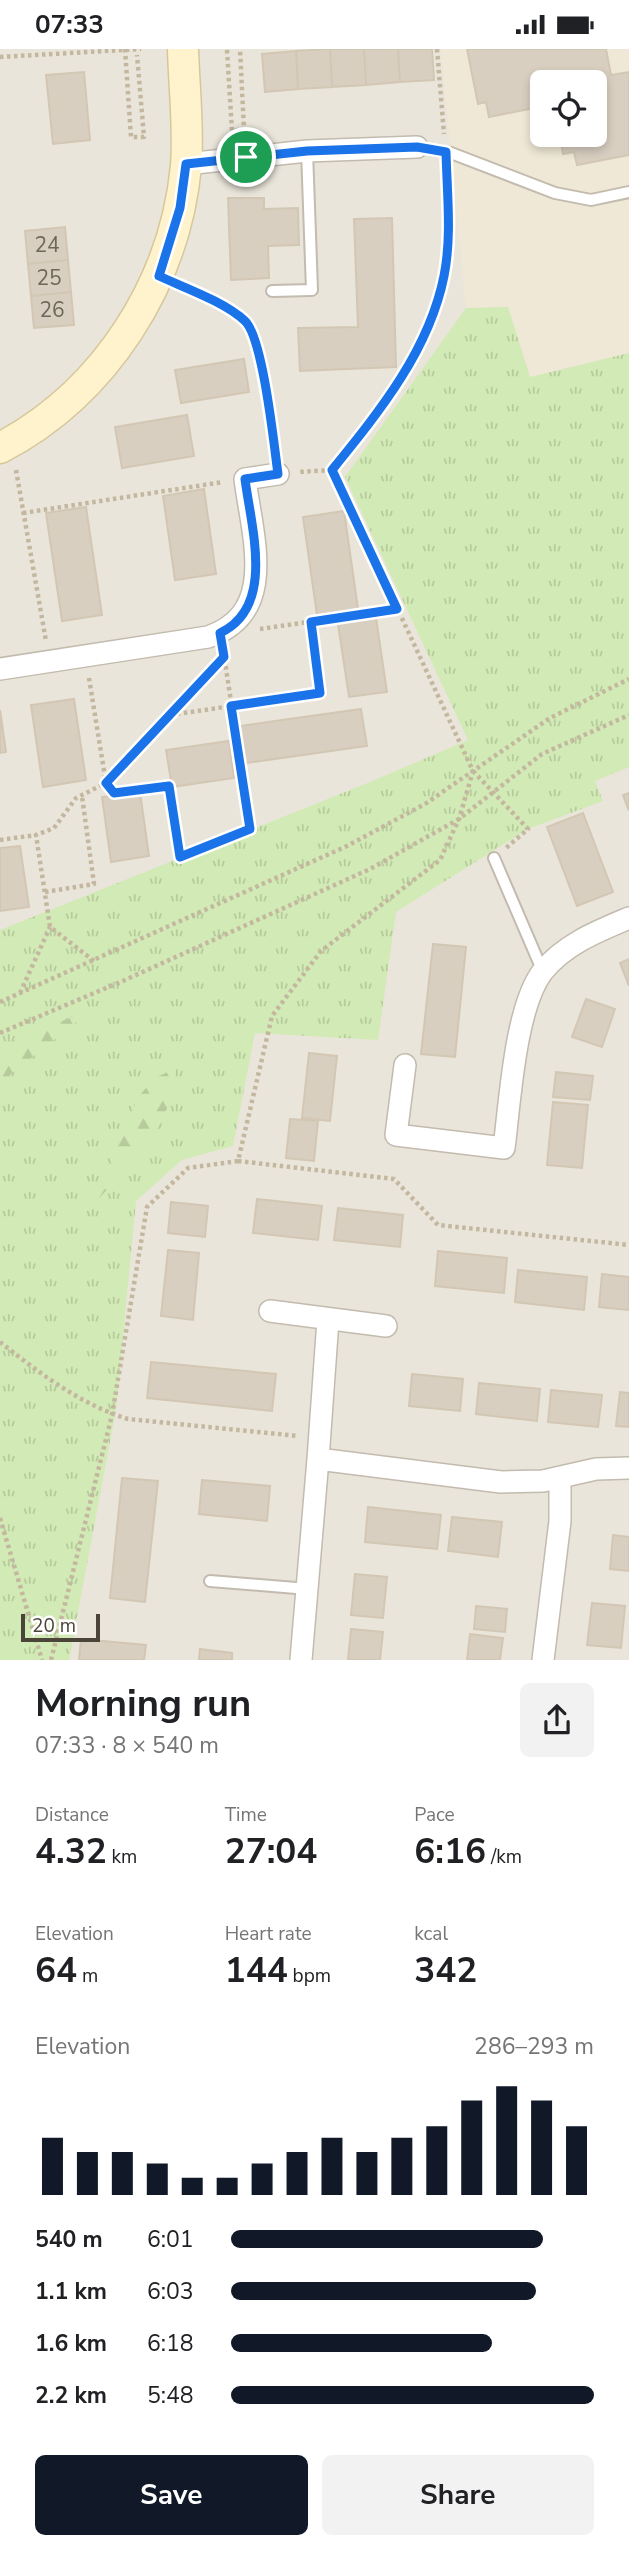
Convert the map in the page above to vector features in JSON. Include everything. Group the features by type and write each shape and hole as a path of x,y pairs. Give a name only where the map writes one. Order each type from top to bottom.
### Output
{"street":[{"path":"6,445 66,402 97,371 132,327 159,276 180,208 186,164 183,49"},
{"path":"186,164 307,151 417,147"},
{"path":"0,669 208,637 229,627 254,591 257,573 245,479 278,474"},
{"path":"405,1065 396,1135 504,1148 521,1028 529,997 543,972 559,955 577,942 629,918"},
{"path":"270,1311 386,1326"},
{"path":"301,1660 328,1320"},
{"path":"318,1459 500,1482 560,1479 596,1469 629,1468"},
{"path":"542,1660 560,1521 560,1479"}],"lane":[{"path":"417,147 446,152 555,193 591,200 629,192"},
{"path":"272,291 312,289 307,151"},
{"path":"494,858 543,972"},
{"path":"210,1581 308,1589"}],"path":[{"path":"0,57 125,49 139,52 144,137 131,137 125,49"},
{"path":"226,50 232,131 244,130 240,49"},
{"path":"159,276 231,311 252,329 278,474 332,470 401,380 435,311 448,243 446,152 438,49"},
{"path":"6,445 23,513 50,661"},
{"path":"332,470 473,771 528,829 494,858"},
{"path":"23,513 245,479"},
{"path":"86,656 106,783 114,793 169,786 180,857 250,829 224,657 229,627 258,629 397,609"},
{"path":"170,715 320,693 311,622"},
{"path":"0,840 36,835 54,828 72,803 106,783 224,657"},
{"path":"0,1002 347,846 425,804 550,718 629,680"},
{"path":"0,1033 125,980 370,869 459,820 542,754 629,715"},
{"path":"238,1161 272,1016 321,951 440,860 459,820 473,771"},
{"path":"45,893 94,884 82,796"},
{"path":"19,994 50,927 36,835"},
{"path":"50,927 94,961"},
{"path":"51,1660 112,1415 146,1207 188,1168 238,1161 394,1179 438,1226 629,1245"},
{"path":"0,1342 57,1383 112,1415 128,1419 319,1438"},
{"path":"0,1518 42,1660"}],"shaded area":[{"path":"0,49 629,49 629,1660 0,1660"},
{"path":"441,49 629,49 629,353 530,377 508,307 466,308"}],"green space":[{"path":"508,307 530,377 629,353 629,767 595,781 603,801 528,829 396,912 378,1040 255,1033 233,1146 182,1160 136,1201 116,1410 69,1660 0,1660 0,930 468,740 345,477 466,308"},
{"path":"82,1013 78,1021 0,1083 0,1046"},
{"path":"176,1068 171,1101 147,1146 92,1206 138,1097 155,1078"}],"building":[{"path":"330,49 332,87 298,89 296,51"},
{"path":"330,49 364,49 366,85 332,87"},
{"path":"364,49 398,49 400,82 366,85"},
{"path":"398,49 432,49 434,80 400,82"},
{"path":"467,49 606,49 611,75 629,72 629,155 577,165 574,152 563,154 562,147 607,147 607,70 530,70 530,109 489,117 486,102 478,104"},
{"path":"296,51 298,89 265,92 262,54"},
{"path":"84,72 90,140 53,144 46,75"},
{"path":"228,198 264,198 264,209 298,208 299,245 268,246 269,278 231,280"},
{"path":"392,218 396,367 300,371 298,328 358,327 354,219"},
{"path":"65,227 68,260 28,264 25,231"},
{"path":"68,260 71,292 31,296 28,264"},
{"path":"71,292 74,325 34,328 31,296"},
{"path":"244,359 249,392 181,403 175,370"},
{"path":"187,415 194,456 122,468 115,427"},
{"path":"204,489 216,574 175,580 163,496"},
{"path":"86,507 102,615 62,621 46,513"},
{"path":"344,511 358,609 317,615 303,517"},
{"path":"376,618 387,692 349,697 338,624"},
{"path":"74,699 86,780 43,787 31,705"},
{"path":"361,709 367,746 246,763 240,726"},
{"path":"0,710 6,752 0,753"},
{"path":"229,741 234,778 172,787 166,750"},
{"path":"140,792 149,856 111,862 102,797"},
{"path":"629,793 629,811 623,795"},
{"path":"583,813 613,892 577,906 547,827"},
{"path":"20,846 29,907 0,911 0,848"},
{"path":"433,944 466,947 455,1057 421,1054"},
{"path":"629,959 629,986 620,963"},
{"path":"586,999 615,1009 602,1047 572,1037"},
{"path":"309,1053 337,1056 330,1121 302,1118"},
{"path":"556,1072 593,1076 590,1100 553,1097"},
{"path":"553,1102 588,1105 582,1168 547,1165"},
{"path":"290,1119 318,1121 314,1161 286,1158"},
{"path":"257,1199 322,1206 318,1240 253,1233"},
{"path":"171,1202 208,1206 205,1237 168,1233"},
{"path":"338,1208 403,1215 400,1247 334,1240"},
{"path":"168,1250 199,1253 193,1320 161,1316"},
{"path":"438,1251 507,1258 504,1293 435,1286"},
{"path":"518,1270 587,1277 584,1310 515,1302"},
{"path":"602,1274 629,1277 629,1310 599,1307"},
{"path":"151,1362 276,1374 272,1411 147,1398"},
{"path":"412,1374 463,1379 460,1411 409,1406"},
{"path":"479,1383 540,1389 537,1421 476,1414"},
{"path":"551,1390 602,1395 598,1427 548,1422"},
{"path":"620,1392 629,1393 629,1427 616,1426"},
{"path":"122,1478 158,1481 145,1602 110,1598"},
{"path":"202,1480 270,1486 267,1521 199,1514"},
{"path":"368,1507 441,1515 437,1549 365,1542"},
{"path":"452,1517 502,1522 498,1557 448,1551"},
{"path":"613,1535 629,1537 629,1571 610,1569"},
{"path":"355,1574 387,1577 383,1618 351,1615"},
{"path":"592,1603 625,1606 621,1648 587,1645"},
{"path":"476,1606 507,1609 505,1632 474,1629"},
{"path":"351,1629 383,1632 380,1660 348,1660"},
{"path":"470,1634 503,1638 500,1660 467,1660"},
{"path":"81,1639 146,1645 144,1660 79,1660"},
{"path":"200,1649 232,1653 232,1660 199,1660"}],"route":[{"path":"417,147 446,152 448,243 435,311 421,343 401,380 332,470 397,609 311,622 320,693 231,706 250,829 180,857 169,786 114,793 106,783 224,657 220,633 238,622 254,591 257,573 245,479 278,474 252,329 231,311 159,276 180,208 186,164 246,157 307,151 417,147"}]}
